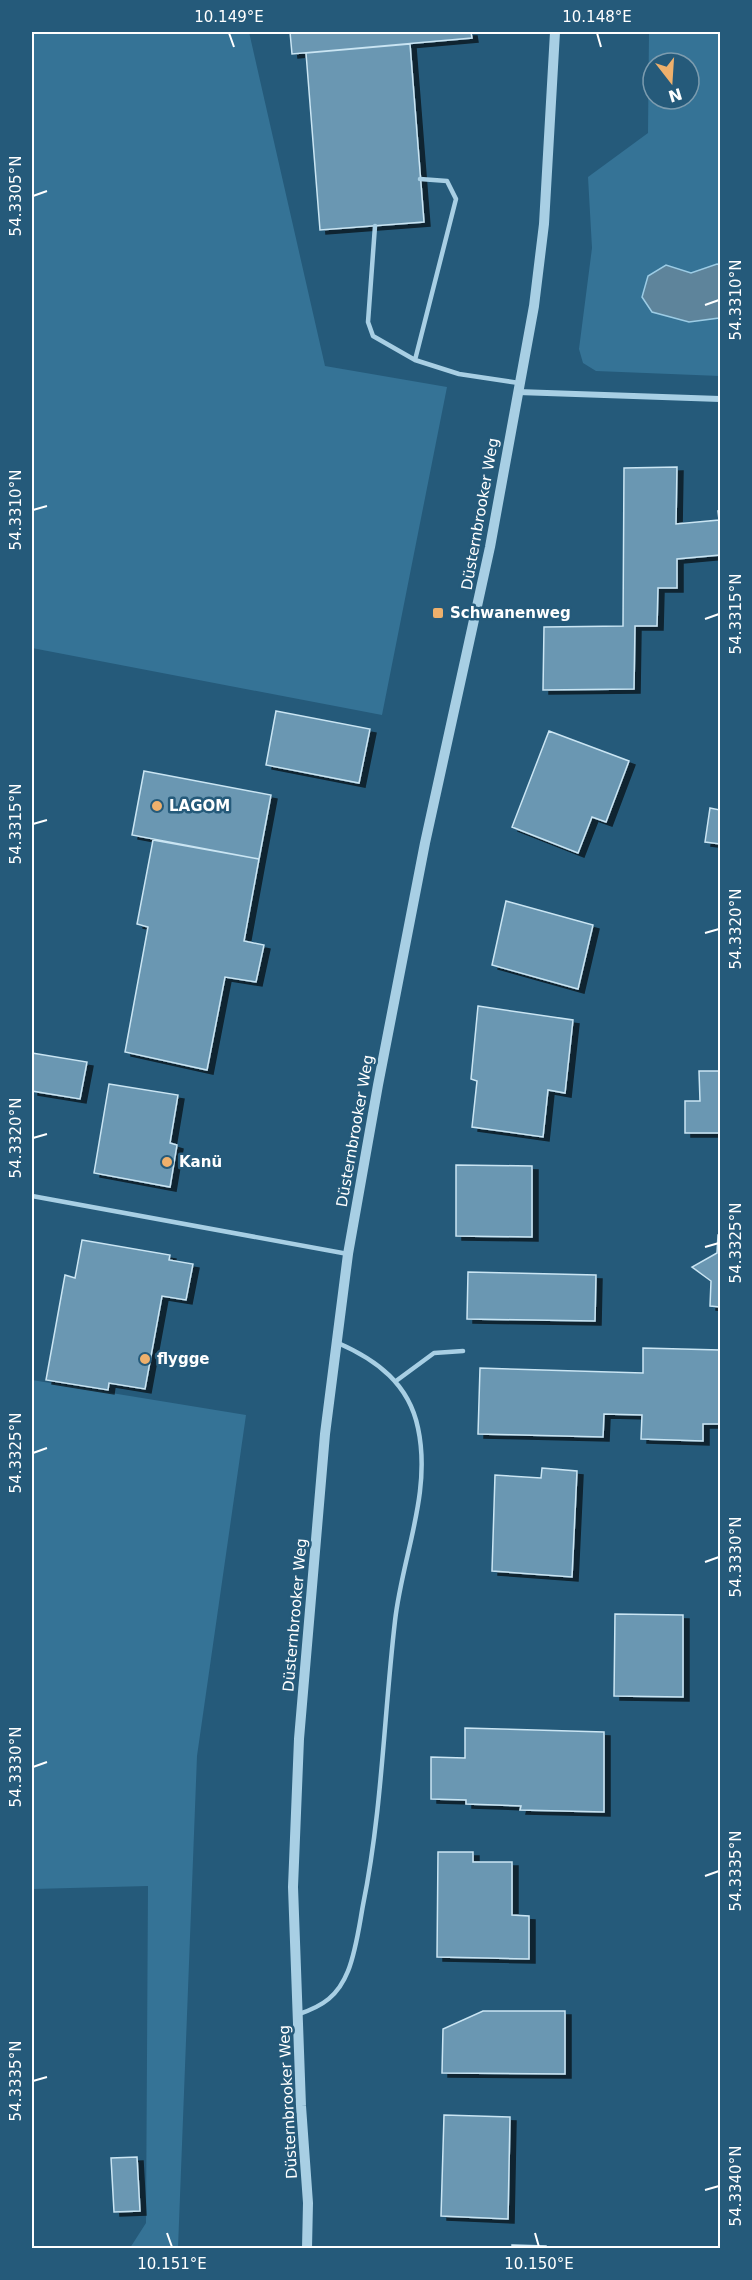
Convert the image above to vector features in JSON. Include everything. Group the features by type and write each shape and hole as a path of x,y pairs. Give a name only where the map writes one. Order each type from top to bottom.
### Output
{"street":[{"name":"Düsternbrooker Weg","path":"307,2248 308,2203 301,2106 293,1887 299,1739 325,1434 348,1254 425,843 490,547 534,306 544,224 555,32"},
{"path":"518,387 720,399"}],"lane":[{"path":"415,360 456,199 447,180 420,178"},
{"path":"375,226 368,321 374,336 415,360 459,374 518,387"},
{"path":"32,1196 348,1254"},
{"path":"299,2014 323,2006 338,1990 348,1971 374,1848 395,1618 421,1492 422,1459 418,1427 407,1397 396,1381 381,1366 363,1354 338,1343"},
{"path":"396,1381 434,1353 463,1351"}],"shaded area":[{"path":"32,32 249,32 325,366 447,387 382,715 32,648"},
{"path":"649,32 720,32 720,376 596,371 583,363 579,349 592,248 588,177 648,133 648,111 701,111 701,51 649,51"},
{"path":"666,265 691,273 720,265 719,318 689,322 652,312 642,297 648,276"},
{"path":"32,1380 246,1415 197,1756 178,2248 130,2248 146,2223 148,1886 32,1889"}],"building":[{"path":"290,32 471,32 472,38 292,54"},
{"path":"410,44 424,222 320,230 306,53"},
{"path":"677,467 676,524 719,520 718,511 720,511 720,555 677,559 677,588 658,588 657,626 635,626 634,689 543,690 544,627 623,626 624,468"},
{"path":"276,711 370,729 359,783 266,765"},
{"path":"549,731 629,761 606,822 592,817 578,853 512,827"},
{"path":"144,771 271,795 259,859 132,835"},
{"path":"710,808 720,810 720,844 705,842"},
{"path":"153,840 259,859 244,941 264,945 256,982 225,977 207,1070 125,1052 148,927 137,924"},
{"path":"506,901 593,925 578,989 492,965"},
{"path":"478,1006 573,1020 565,1093 548,1090 543,1137 472,1127 477,1081 471,1079"},
{"path":"32,1053 87,1062 80,1099 32,1091"},
{"path":"699,1071 720,1071 720,1133 685,1133 685,1101 700,1101"},
{"path":"109,1084 178,1095 170,1143 177,1145 170,1187 94,1173"},
{"path":"456,1165 532,1166 532,1237 456,1236"},
{"path":"718,1235 720,1235 720,1307 710,1306 711,1281 692,1267 717,1253"},
{"path":"82,1240 170,1255 169,1260 193,1264 186,1300 162,1296 145,1389 109,1383 108,1390 46,1380 65,1275 75,1278"},
{"path":"468,1272 596,1275 595,1321 467,1319"},
{"path":"643,1348 720,1350 720,1424 703,1424 703,1441 641,1439 642,1415 604,1414 603,1437 478,1434 480,1368 643,1373"},
{"path":"542,1468 577,1471 572,1577 492,1571 495,1475 541,1478"},
{"path":"615,1614 683,1615 683,1697 614,1696"},
{"path":"465,1728 604,1732 604,1812 520,1810 521,1806 466,1804 466,1800 431,1799 431,1757 465,1758"},
{"path":"438,1852 473,1852 473,1862 512,1862 512,1915 529,1916 529,1959 437,1957"},
{"path":"483,2011 565,2011 565,2074 442,2073 443,2029"},
{"path":"444,2115 510,2117 508,2219 441,2216"},
{"path":"137,2157 140,2211 114,2212 111,2158"},
{"path":"512,2245 546,2246 546,2248 512,2248"}],"place":[{"name":"Schwanenweg","path":"438,613"},
{"name":"LAGOM","path":"157,806"},
{"name":"Kanü","path":"167,1162"},
{"name":"flygge","path":"145,1359"}]}
